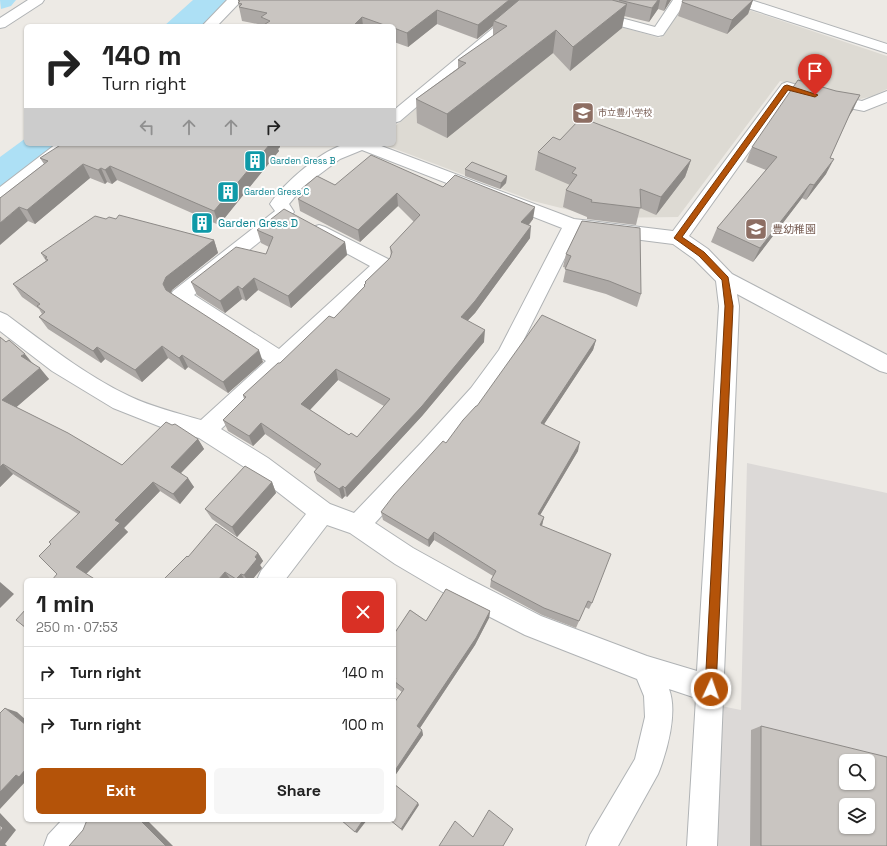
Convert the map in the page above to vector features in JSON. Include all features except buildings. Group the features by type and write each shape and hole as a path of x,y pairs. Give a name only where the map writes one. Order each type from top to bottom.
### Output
{"street":[{"path":"0,24 37,0"},
{"path":"211,24 235,0"},
{"path":"585,12 658,32 680,0"},
{"path":"737,0 887,49"},
{"path":"396,116 542,1"},
{"path":"678,238 787,87 829,99 864,106 887,96"},
{"path":"0,196 63,146"},
{"path":"205,430 382,265 296,218 278,204 298,182 334,155 357,146"},
{"path":"367,146 572,225 678,238 702,254 725,279 887,365"},
{"path":"280,360 180,296 296,218"},
{"path":"358,525 429,450 479,394 506,355 572,225"},
{"path":"702,846 729,306 725,279"},
{"path":"0,320 59,365 121,402 166,420 205,430 260,465 322,512 358,525 410,560 460,588 534,626 647,669 711,689"},
{"path":"272,578 322,512"},
{"path":"601,846 648,764 659,717 658,696 647,669"},
{"path":"59,846 80,822"}],"shaded area":[{"name":"市立豊小学校","path":"685,0 719,0 887,56 887,89 873,96 856,100 818,92 780,81 678,217 601,218 533,201 387,146 396,146 396,125 541,4 660,38"},
{"path":"747,463 887,493 887,846 717,846 721,706 741,710"}],"water":[{"path":"193,0 230,0 205,24 166,24"},
{"path":"24,139 24,146 61,146 0,194 0,157"}],"place":[{"name":"市立豊小学校","path":"583,113"},
{"name":"Garden Gress B","path":"255,161"},
{"name":"Garden Gress C","path":"228,192"},
{"name":"Garden Gress D","path":"202,223"},
{"name":"豊幼稚園","path":"756,229"}],"route":[{"path":"711,689 729,306 725,279 702,254 678,238 787,87 815,95"}]}
